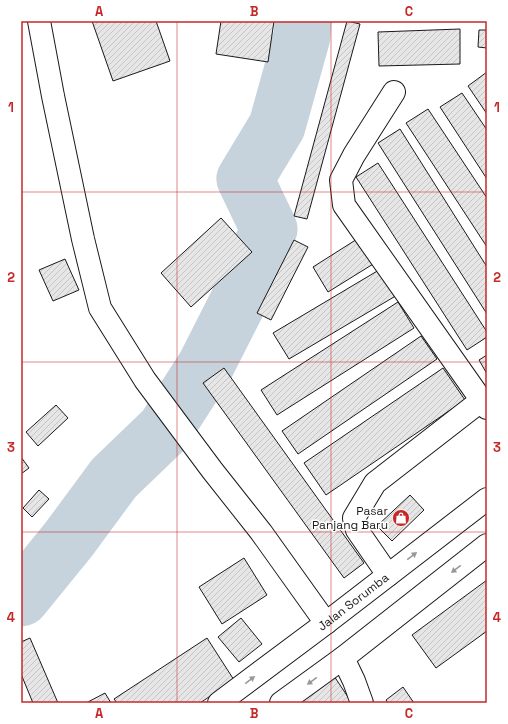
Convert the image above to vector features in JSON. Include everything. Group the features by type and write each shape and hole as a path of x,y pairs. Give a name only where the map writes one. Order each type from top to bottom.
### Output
{"street":[{"path":"38,21 83,239 100,308 144,380 261,532 326,623"},
{"path":"388,575 358,530 354,518 375,483 484,404 344,205 342,180 354,155 394,92"},
{"name":"Jalan Sorumba","path":"219,703 487,499"},
{"path":"281,703 343,658 487,545"},
{"path":"343,658 362,703"}],"building":[{"path":"92,21 156,21 170,61 113,81"},
{"path":"221,21 274,21 268,62 216,54"},
{"path":"347,21 360,24 307,219 294,216"},
{"path":"460,29 460,64 379,66 378,32"},
{"path":"479,30 487,30 487,48 478,47"},
{"path":"487,72 487,114 468,86"},
{"path":"462,93 487,130 487,179 440,107"},
{"path":"428,109 487,198 487,247 406,123"},
{"path":"400,129 487,267 487,314 378,143"},
{"path":"378,163 487,332 487,337 467,350 356,177"},
{"path":"221,218 252,252 191,307 161,273"},
{"path":"362,236 378,261 328,292 313,267"},
{"path":"294,240 308,247 271,320 257,313"},
{"path":"65,259 79,290 53,301 39,270"},
{"path":"384,267 399,294 289,359 273,333"},
{"path":"398,302 414,328 277,415 261,390"},
{"path":"421,336 437,359 298,454 282,431"},
{"path":"487,355 487,374 479,360"},
{"path":"224,368 364,563 344,578 203,383"},
{"path":"443,368 465,400 326,495 304,463"},
{"path":"56,405 68,418 38,446 26,432"},
{"path":"21,457 29,468 21,474"},
{"path":"39,490 49,499 32,517 23,508"},
{"name":"Pasar Panjang Baru","path":"410,495 424,510 392,541 377,526"},
{"path":"244,558 267,595 222,624 199,587"},
{"path":"487,580 487,631 436,668 412,635"},
{"path":"241,618 262,644 239,662 218,637"},
{"path":"30,638 58,703 33,703 21,674 21,642"},
{"path":"207,638 234,680 200,703 117,703 114,699"},
{"path":"332,673 352,703 288,703"},
{"path":"403,687 414,703 388,703 386,700"},
{"path":"105,693 111,703 86,703"}],"waterway":[{"path":"21,598 69,539 114,478 165,429 206,365 239,300 269,229 245,179 277,126 302,36 303,21"}],"place":[{"name":"Pasar Panjang Baru","path":"401,518"}]}
